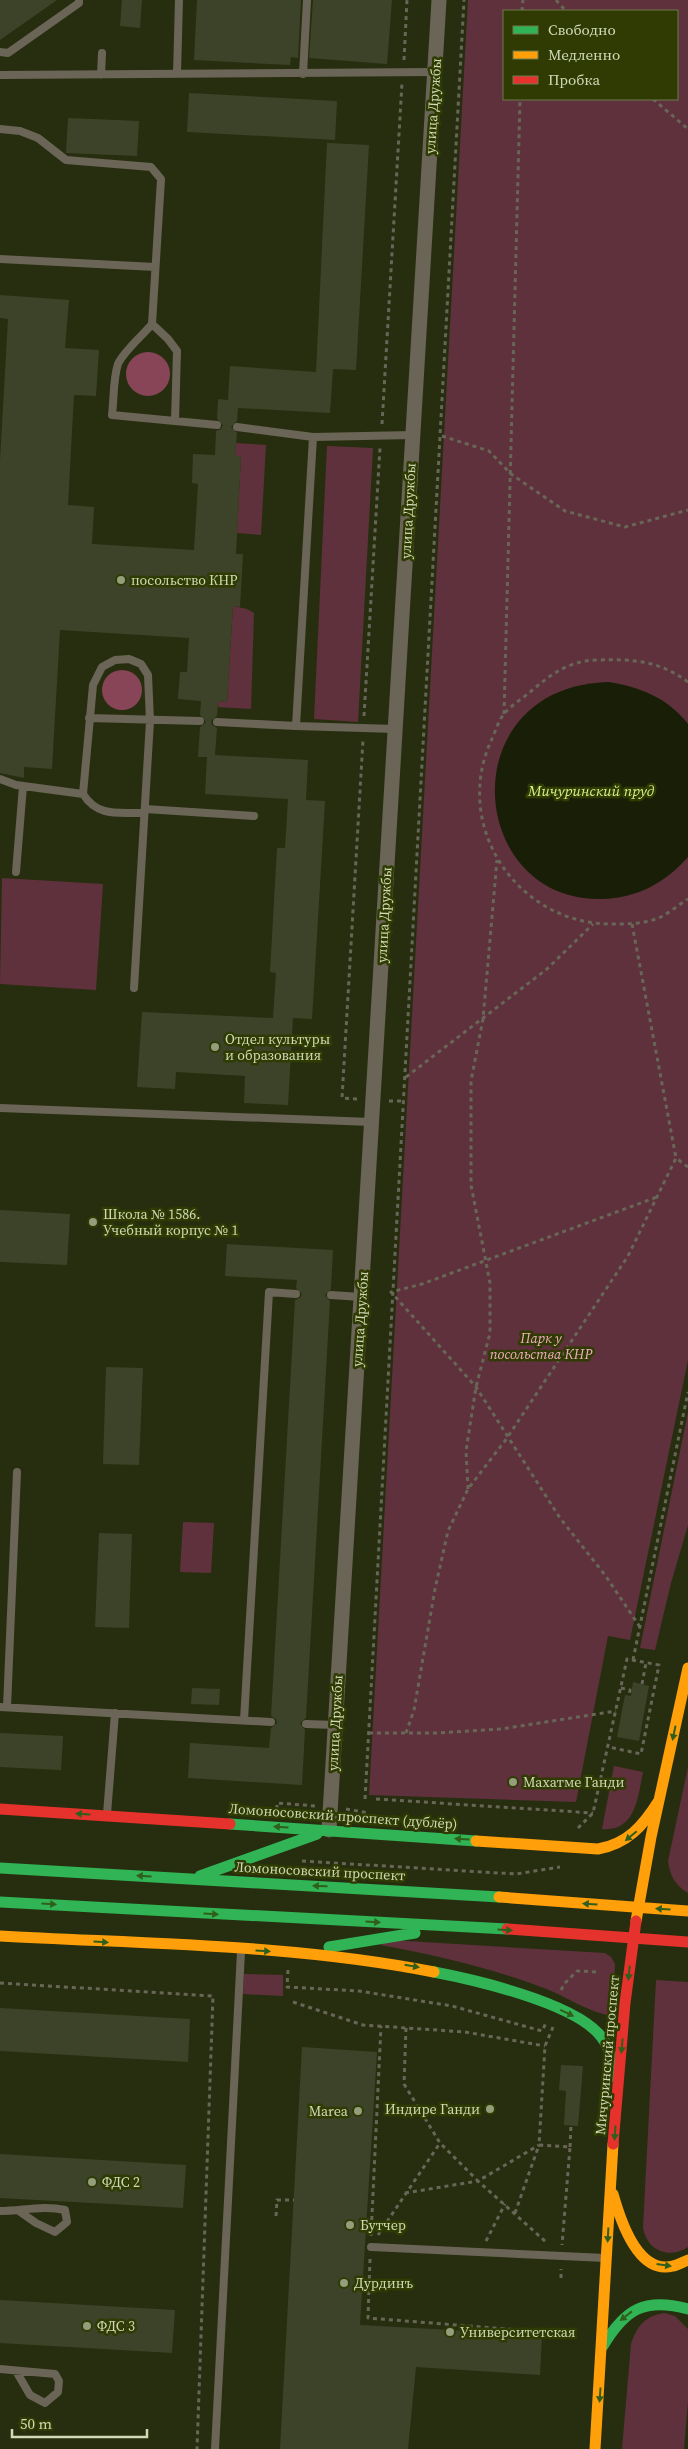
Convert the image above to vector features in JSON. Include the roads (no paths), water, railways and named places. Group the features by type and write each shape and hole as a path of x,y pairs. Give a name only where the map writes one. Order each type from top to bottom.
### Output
{"main road":[{"name":"Мичуринский проспект","path":"596,2449 611,2187 633,1938 688,1668"},
{"name":"Ломоносовский проспект (дублёр)","path":"0,1809 598,1849 622,1843 635,1833 649,1816 660,1798"},
{"path":"192,1879 329,1830"},
{"name":"Ломоносовский проспект","path":"0,1868 421,1891 638,1908 688,1910"},
{"path":"0,1902 457,1926 688,1942"},
{"path":"296,1953 457,1926"},
{"path":"0,1936 296,1953 379,1960 434,1970 485,1983 554,2007 595,2029 606,2042 619,2084"},
{"path":"611,2187 626,2233 640,2254 656,2264 668,2267 680,2265 688,2260"},
{"path":"603,2346 615,2326 630,2312 648,2304 668,2303 688,2310"}],"street":[{"name":"улица Дружбы","path":"329,1830 439,0"}],"lane":[{"path":"0,52 8,52 78,3 79,0"},
{"path":"177,74 179,0"},
{"path":"303,74 307,0"},
{"path":"101,75 102,53"},
{"path":"0,75 434,72"},
{"path":"0,129 20,131 38,138 66,160 151,167 162,178 152,324 126,352 118,364 112,415 217,425"},
{"path":"0,258 155,266"},
{"path":"152,324 168,338 177,351 175,421"},
{"path":"237,427 313,437 412,435"},
{"path":"296,726 313,437"},
{"path":"134,988 145,811 150,721 148,675 141,664 129,659 115,660 102,667 93,685 89,718 83,794 90,805 101,812 145,811 254,816"},
{"path":"89,718 200,721"},
{"path":"217,722 395,729"},
{"path":"0,779 23,786 83,794"},
{"path":"16,872 23,786"},
{"path":"0,1108 371,1122"},
{"path":"244,1720 269,1292 296,1294"},
{"path":"331,1296 361,1297"},
{"path":"17,1472 3,1707 271,1722"},
{"path":"107,1816 115,1713"},
{"path":"306,1724 335,1725"},
{"path":"215,2449 241,1950"},
{"path":"0,2211 19,2211 48,2206 65,2210 66,2222 55,2232 36,2223 19,2211"},
{"path":"371,2246 607,2258"},
{"path":"0,2369 55,2374 60,2381 58,2392 45,2403 30,2395 16,2371"}],"water":[{"name":"Мичуринский пруд","path":"609,682 632,687 653,695 672,707 688,724 688,857 670,874 650,887 627,896 602,899 557,891 523,867 503,833 495,793 501,753 522,718 557,693"}],"place":[{"name":"посольство КНР","path":"121,580"},
{"name":"Отдел культуры и образования","path":"215,1047"},
{"name":"Школа № 1586. Учебный корпус № 1","path":"93,1222"},
{"name":"Махатме Ганди","path":"513,1782"},
{"name":"Индире Ганди","path":"490,2109"},
{"name":"Marea","path":"358,2111"},
{"name":"ФДС 2","path":"92,2182"},
{"name":"Бутчер","path":"350,2225"},
{"name":"Дурдинъ","path":"344,2283"},
{"name":"ФДС 3","path":"87,2326"},
{"name":"Университетская","path":"450,2332"}],"park label":[{"name":"Парк у посольства КНР","path":"541,1346"}]}
